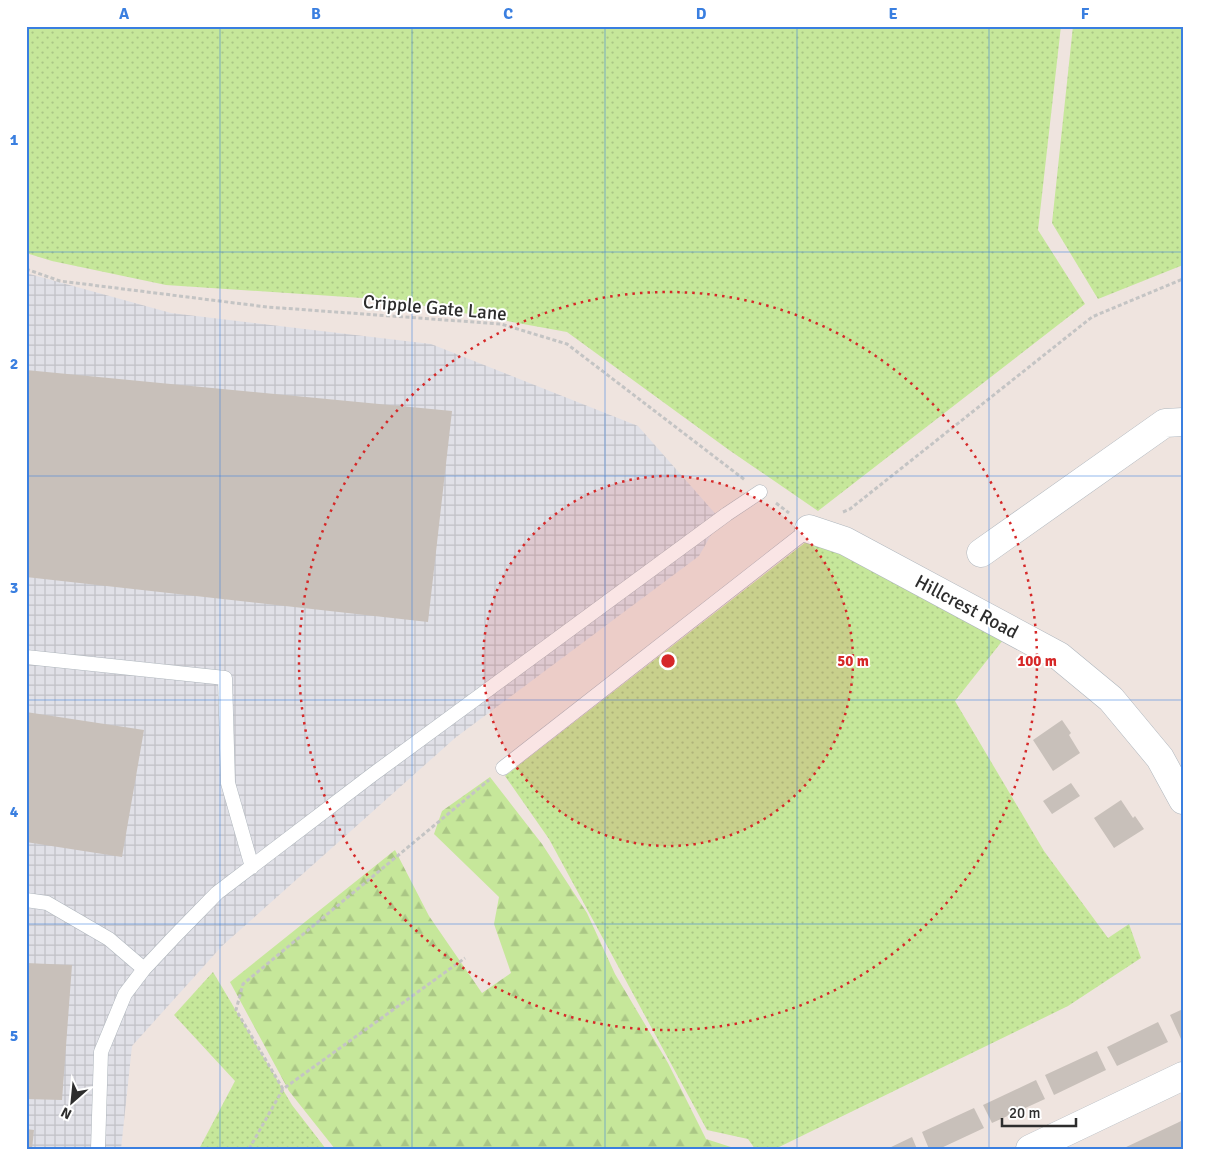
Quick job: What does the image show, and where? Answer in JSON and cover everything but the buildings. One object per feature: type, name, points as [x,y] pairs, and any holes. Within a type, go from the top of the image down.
[{"type":"street","points":[[981,553],[1165,423],[1183,422]]},
{"type":"street","name":"Hillcrest Road","points":[[809,529],[845,541],[1058,656],[1112,699],[1160,758],[1183,800]]},
{"type":"street","points":[[1030,1149],[1183,1076]]},
{"type":"lane","points":[[98,1149],[101,1052],[125,994],[144,969],[217,893],[561,636],[727,514],[760,492]]},
{"type":"lane","points":[[502,768],[809,529]]},
{"type":"lane","points":[[26,656],[225,678],[228,783],[252,867]]},
{"type":"lane","points":[[26,900],[47,902],[109,938],[144,969]]},
{"type":"path","name":"Cripple Gate Lane","points":[[26,269],[60,281],[267,307],[501,324],[567,344],[809,529]]},
{"type":"path","points":[[809,529],[850,509],[1092,317],[1183,279]]},
{"type":"path","points":[[283,1089],[236,1010],[243,984],[502,768]]},
{"type":"path","points":[[249,1149],[283,1089],[465,958]]},
{"type":"shaded area","points":[[26,273],[171,313],[431,344],[638,426],[720,519],[699,556],[455,738],[222,946],[132,1046],[121,1149],[26,1149]]},
{"type":"green space","points":[[26,26],[1061,26],[1038,230],[1085,304],[818,511],[729,450],[567,332],[392,300],[166,285],[52,261],[26,253]]},
{"type":"green space","points":[[1073,26],[1183,26],[1183,265],[1098,299],[1052,223]]},
{"type":"green space","points":[[806,542],[854,558],[1003,640],[955,701],[1044,851],[1108,938],[1129,924],[1141,958],[1068,1006],[775,1149],[755,1149],[748,1139],[707,1130],[549,839],[505,776]]},
{"type":"green space","points":[[490,777],[542,844],[587,913],[615,974],[668,1063],[706,1139],[737,1149],[335,1149],[289,1091],[230,982],[395,850],[429,916],[482,993],[511,973],[494,924],[499,897],[434,834],[442,811]]},
{"type":"green space","points":[[213,972],[292,1105],[326,1149],[199,1149],[235,1081],[174,1015]]}]
